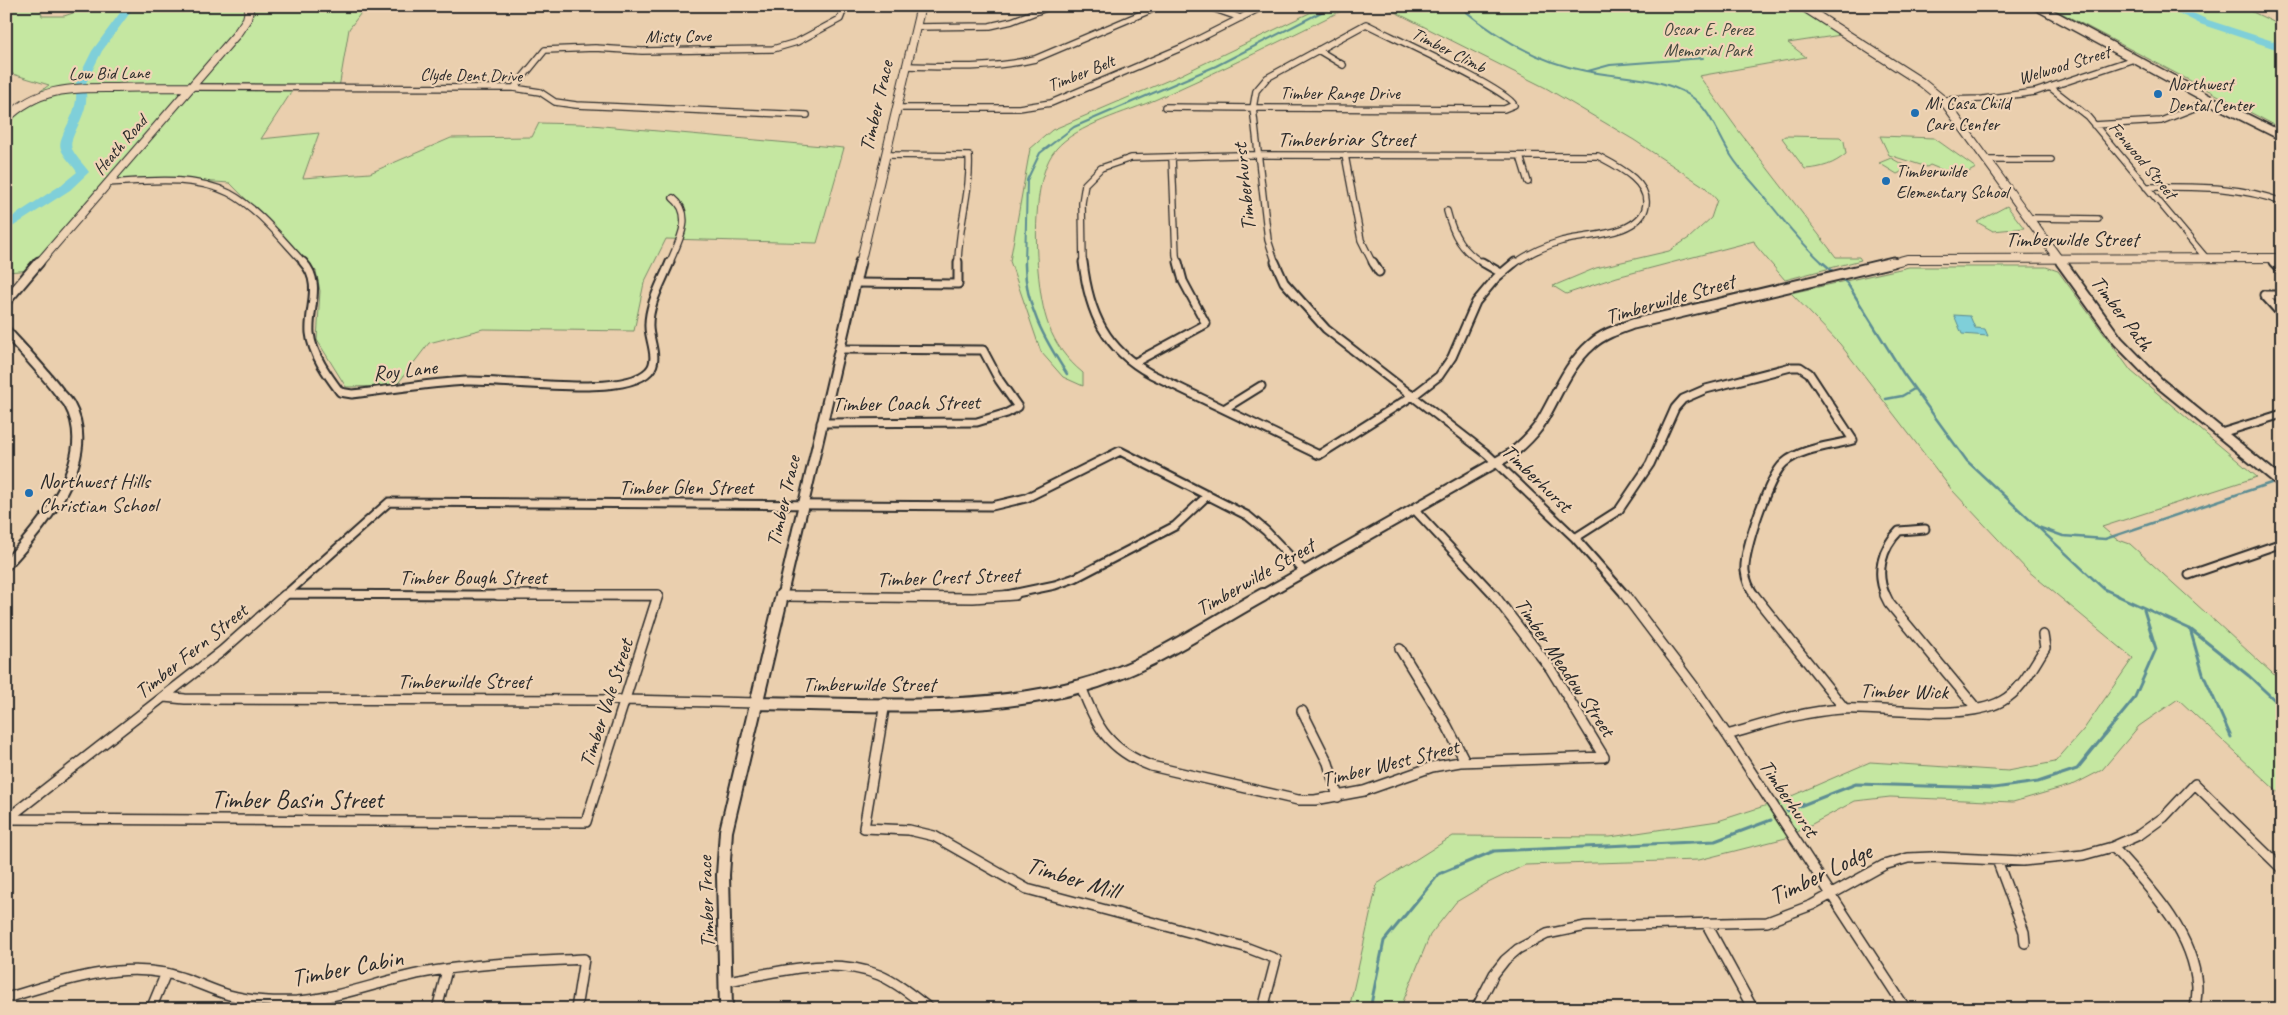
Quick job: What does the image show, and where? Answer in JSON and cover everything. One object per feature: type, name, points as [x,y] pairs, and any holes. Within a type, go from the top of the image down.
[{"type":"main road","points":[[2037,6],[2212,101],[2282,136]]},
{"type":"street","name":"Heath Road","points":[[6,301],[243,27],[250,6]]},
{"type":"street","name":"Misty Cove","points":[[514,88],[545,50],[586,48],[642,51],[773,49],[796,42],[840,19],[845,6]]},
{"type":"street","name":"Timber Trace","points":[[726,1009],[728,981],[722,858],[726,831],[921,6]]},
{"type":"street","points":[[916,27],[990,26],[1012,21],[1051,6]]},
{"type":"street","points":[[906,66],[995,66],[1027,61],[1160,6]]},
{"type":"street","points":[[1206,6],[1241,18]]},
{"type":"street","name":"Timber Belt","points":[[896,108],[1010,108],[1043,105],[1183,46],[1264,6]]},
{"type":"street","name":"Timber Path","points":[[1802,6],[1921,82],[1943,100],[2118,340],[2140,366],[2282,483]]},
{"type":"street","name":"Timberhurst","points":[[1366,24],[1263,81],[1254,94],[1253,108],[1268,240],[1284,282],[1313,317],[1326,329],[1496,463],[1575,538],[1625,594],[1693,686],[1832,894],[1906,1009]]},
{"type":"street","name":"Timber Climb","points":[[1366,24],[1490,86],[1512,100],[1514,105]]},
{"type":"street","points":[[1318,50],[1343,65]]},
{"type":"street","name":"Welwood Street","points":[[1943,100],[2007,97],[2050,87],[2134,59]]},
{"type":"street","name":"Clyde Dent Drive","points":[[191,87],[514,88],[540,92],[555,102],[576,104],[807,115]]},
{"type":"street","name":"Low Bid Lane","points":[[6,118],[31,99],[48,92],[68,88],[191,87]]},
{"type":"street","name":"Fenwood Street","points":[[2050,87],[2080,109],[2206,258]]},
{"type":"street","points":[[2094,125],[2161,121],[2212,101]]},
{"type":"street","name":"Timber Range Drive","points":[[1165,107],[1504,109],[1514,105]]},
{"type":"street","points":[[855,283],[958,284],[958,247],[970,174],[969,156],[885,155]]},
{"type":"street","name":"Timberbriar Street","points":[[1412,396],[1319,455],[1134,364],[1106,336],[1092,302],[1082,254],[1082,194],[1084,185],[1111,163],[1133,158],[1259,155],[1598,156],[1629,175],[1643,190],[1646,202],[1640,216],[1624,227],[1575,238],[1537,250],[1501,273]]},
{"type":"street","points":[[1345,156],[1361,240],[1365,251],[1379,272]]},
{"type":"street","points":[[1520,156],[1528,182]]},
{"type":"street","points":[[1134,364],[1206,324],[1183,280],[1176,256],[1172,157]]},
{"type":"street","points":[[1987,160],[2051,160]]},
{"type":"street","name":"Roy Lane","points":[[108,183],[169,182],[196,184],[224,191],[243,203],[312,273],[315,288],[310,326],[312,344],[340,392],[352,394],[465,381],[543,385],[604,384],[637,381],[645,377],[653,365],[654,359],[648,334],[650,317],[684,224],[685,216],[682,205],[673,198]]},
{"type":"street","points":[[2146,187],[2236,188],[2258,192],[2282,202]]},
{"type":"street","points":[[1412,396],[1430,384],[1446,367],[1482,292],[1501,273],[1462,248],[1452,234],[1447,212]]},
{"type":"street","points":[[2030,218],[2098,219]]},
{"type":"street","name":"Timberwilde Street","points":[[164,696],[184,700],[625,700],[885,704],[1004,702],[1081,686],[1121,672],[1165,650],[1496,463],[1519,449],[1537,431],[1574,364],[1588,348],[1600,338],[1633,324],[1890,262],[1918,258],[2282,258]]},
{"type":"street","points":[[2271,259],[2282,270]]},
{"type":"street","points":[[2282,295],[2264,295],[2282,315]]},
{"type":"street","points":[[6,331],[68,403],[76,421],[77,440],[70,476],[61,494],[48,516],[28,543],[6,565]]},
{"type":"street","name":"Timber Coach Street","points":[[822,423],[977,422],[1007,413],[1018,407],[990,367],[983,350],[839,349]]},
{"type":"street","points":[[1575,538],[1619,510],[1650,464],[1675,408],[1682,399],[1706,389],[1791,367],[1800,367],[1809,373],[1853,440],[1792,458],[1776,471],[1748,546],[1745,570],[1748,583],[1754,594],[1844,708]]},
{"type":"street","points":[[1224,409],[1261,386]]},
{"type":"street","points":[[2220,433],[2282,414]]},
{"type":"street","name":"Timber Glen Street","points":[[389,502],[983,506],[1009,503],[1026,498],[1120,451],[1208,495]]},
{"type":"street","points":[[1208,495],[1238,510],[1257,523],[1304,571]]},
{"type":"street","name":"Timber Crest Street","points":[[781,596],[973,598],[1034,591],[1075,578],[1168,530],[1187,516],[1208,495]]},
{"type":"street","name":"Timber Fern Street","points":[[7,819],[222,651],[389,502]]},
{"type":"street","name":"Timber Meadow Street","points":[[1414,510],[1450,544],[1494,594],[1542,656],[1604,757]]},
{"type":"street","points":[[1925,529],[1895,533],[1881,560],[1881,586],[1889,603],[1976,708]]},
{"type":"street","points":[[2189,575],[2282,543]]},
{"type":"street","name":"Timber Bough Street","points":[[287,594],[658,595]]},
{"type":"street","name":"Timber Vale Street","points":[[586,822],[658,595]]},
{"type":"street","name":"Timber Wick","points":[[1726,735],[1802,714],[1844,708],[1951,710],[1995,704],[2015,690],[2045,648],[2043,635]]},
{"type":"street","points":[[1400,649],[1447,726],[1465,761]]},
{"type":"street","name":"Timber West Street","points":[[1081,686],[1099,730],[1110,743],[1133,759],[1151,766],[1282,798],[1315,800],[1338,797],[1364,791],[1432,767],[1465,761],[1604,757]]},
{"type":"street","name":"Timber Mill","points":[[885,704],[864,828],[909,830],[934,836],[1015,884],[1027,889],[1245,947],[1276,959],[1263,1009]]},
{"type":"street","points":[[1302,710],[1325,755],[1335,781],[1338,797]]},
{"type":"street","name":"Timber Lodge","points":[[1476,1009],[1494,972],[1508,955],[1544,934],[1559,929],[1586,926],[1757,923],[1774,920],[1807,909],[1878,868],[1907,859],[1932,857],[2040,862],[2069,858],[2113,847],[2140,834],[2163,818],[2195,784],[2282,869]]},
{"type":"street","name":"Timber Basin Street","points":[[7,819],[586,822]]},
{"type":"street","points":[[2113,847],[2148,886],[2180,932],[2195,971],[2195,1009]]},
{"type":"street","points":[[1997,860],[2024,932],[2025,943]]},
{"type":"street","points":[[1706,923],[1753,1009]]},
{"type":"street","name":"Timber Cabin","points":[[6,998],[91,975],[129,970],[166,973],[230,995],[295,1005],[403,977],[447,970],[584,959],[576,1009]]},
{"type":"street","points":[[728,981],[806,967],[850,967],[878,975],[890,981],[930,1009]]},
{"type":"street","points":[[437,1009],[447,970]]},
{"type":"street","points":[[151,1009],[166,973]]},
{"type":"green space","points":[[6,6],[40,6],[42,16],[64,16],[94,6],[366,6],[349,29],[339,88],[294,88],[261,139],[319,133],[303,178],[370,173],[451,138],[532,137],[539,123],[581,124],[844,148],[817,243],[666,239],[644,283],[634,331],[483,329],[429,343],[396,386],[346,387],[317,340],[320,291],[316,271],[230,183],[199,181],[108,183],[33,270],[6,272],[6,119],[49,85],[6,72]]},
{"type":"green space","points":[[1324,6],[1351,6],[1181,88],[1089,126],[1065,140],[1056,149],[1043,174],[1038,207],[1036,241],[1042,300],[1049,326],[1054,339],[1062,351],[1083,373],[1083,386],[1063,377],[1041,352],[1010,261],[1030,149],[1052,130],[1176,77]]},
{"type":"green space","name":"Oscar E. Perez Memorial Park","points":[[1383,6],[1794,6],[1841,35],[1788,43],[1806,57],[1699,76],[1836,257],[1859,257],[1861,260],[1785,280],[1756,246],[1754,241],[1617,277],[1566,294],[1553,286],[1596,268],[1669,251],[1689,238],[1711,218],[1717,200],[1705,187],[1634,140],[1546,88]]},
{"type":"green space","points":[[2048,6],[2240,6],[2282,26],[2282,129]]},
{"type":"green space","points":[[1785,136],[1840,137],[1844,141],[1846,154],[1827,165],[1805,169],[1782,138]]},
{"type":"green space","points":[[1880,136],[1934,138],[1976,168],[1959,177],[1930,165],[1927,167],[1889,155]]},
{"type":"green space","points":[[1891,158],[1909,168],[1897,174],[1879,163]]},
{"type":"green space","points":[[2007,206],[2024,228],[1993,231],[1977,222]]},
{"type":"green space","points":[[1909,267],[2046,267],[2058,271],[2131,371],[2257,477],[2102,527],[2116,539],[2130,544],[2282,682],[2282,796],[2178,699],[2139,726],[2102,770],[2075,784],[2013,802],[1890,797],[1855,801],[1786,838],[1699,860],[1525,865],[1488,883],[1456,902],[1430,935],[1400,1009],[1349,1009],[1377,884],[1453,836],[1610,837],[1718,821],[1780,801],[1870,762],[2008,771],[2055,762],[2084,729],[2133,658],[2027,570],[1952,490],[1840,344],[1791,293]]},
{"type":"water","points":[[1954,315],[1970,316],[1975,328],[1985,329],[1988,336],[1962,334]]},
{"type":"waterway","points":[[81,83],[97,51],[130,6]]},
{"type":"waterway","points":[[1025,263],[1027,180],[1040,153],[1074,127],[1216,66],[1333,6]]},
{"type":"waterway","points":[[1459,6],[1503,38],[1551,62],[1586,71],[1639,78],[1665,84],[1689,95],[1709,115],[1739,167],[1792,231],[1824,264]]},
{"type":"waterway","points":[[2169,6],[2204,22],[2282,48]]},
{"type":"waterway","points":[[1588,71],[1610,65],[1703,58]]},
{"type":"waterway","points":[[6,227],[15,219],[65,188],[83,172],[66,148],[65,139],[80,112],[81,93]]},
{"type":"waterway","points":[[1822,262],[1835,273]]},
{"type":"waterway","points":[[1025,263],[1028,292],[1037,321],[1067,374]]},
{"type":"waterway","points":[[1841,278],[1847,283],[1903,373],[1967,461],[2104,589],[2119,596]]},
{"type":"waterway","points":[[1886,399],[1902,396],[1914,389]]},
{"type":"waterway","points":[[2038,527],[2063,536],[2105,539],[2271,483]]},
{"type":"waterway","points":[[2116,595],[2190,629]]},
{"type":"waterway","points":[[1787,811],[1856,784],[1994,788],[2038,782],[2077,769],[2134,699],[2156,649],[2144,610]]},
{"type":"waterway","points":[[2190,629],[2249,676],[2282,707]]},
{"type":"waterway","points":[[2190,629],[2203,674],[2231,737]]},
{"type":"waterway","points":[[1370,1009],[1384,941],[1439,874],[1494,851],[1715,841],[1771,820]]},
{"type":"place","name":"Northwest Dental Center","points":[[2158,94]]},
{"type":"place","name":"Mi Casa Child Care Center","points":[[1915,113]]},
{"type":"place","name":"Timberwilde Elementary School","points":[[1886,181]]},
{"type":"place","name":"Northwest Hills Christian School","points":[[29,493]]}]
